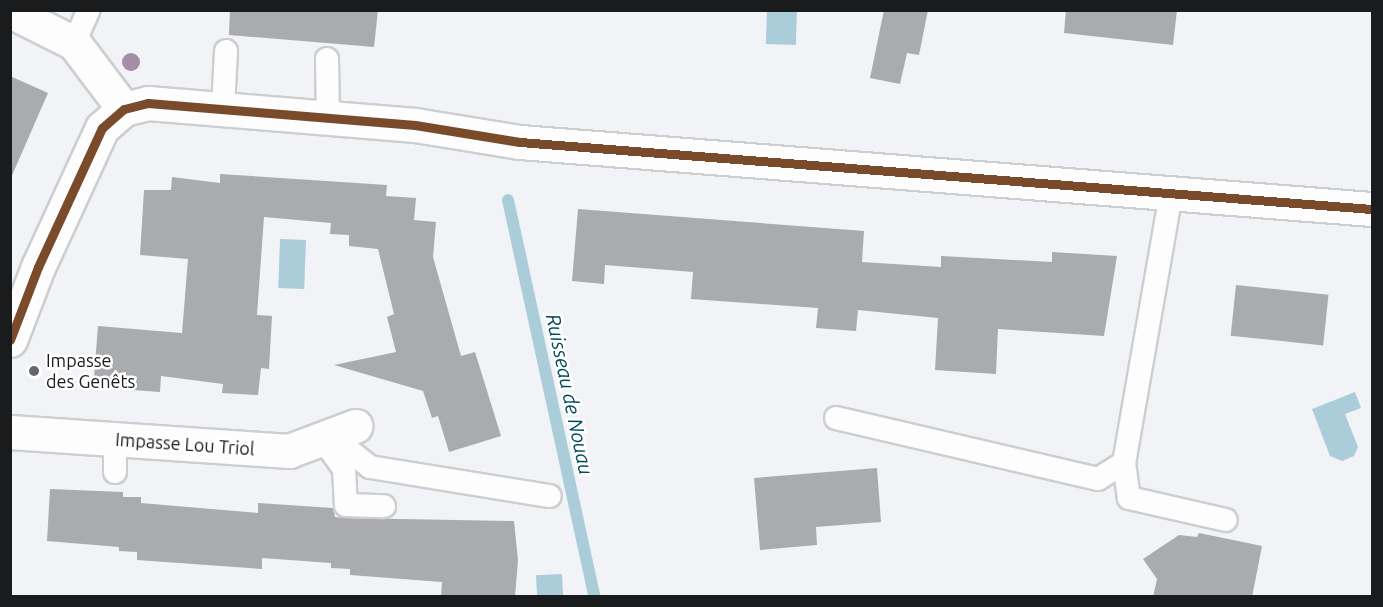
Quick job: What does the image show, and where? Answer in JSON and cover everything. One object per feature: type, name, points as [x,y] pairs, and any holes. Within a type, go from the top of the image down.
[{"type":"street","points":[[10,11],[74,43],[124,109]]},
{"type":"street","points":[[13,320],[97,138],[124,109],[148,103],[328,116],[520,142],[1171,195],[1372,209]]},
{"type":"street","name":"Impasse Lou Triol","points":[[10,432],[289,452],[336,433]]},
{"type":"lane","points":[[74,43],[89,10]]},
{"type":"lane","points":[[223,107],[226,51]]},
{"type":"lane","points":[[327,58],[328,116]]},
{"type":"lane","points":[[1171,195],[1124,463],[1130,498],[1226,520]]},
{"type":"lane","points":[[836,418],[1098,479],[1124,463]]},
{"type":"lane","points":[[336,433],[370,466],[550,496]]},
{"type":"lane","points":[[336,433],[344,469],[346,505],[384,506]]},
{"type":"lane","points":[[115,439],[115,472]]},
{"type":"water","points":[[767,10],[797,11],[796,45],[766,44]]},
{"type":"water","points":[[280,239],[306,240],[304,289],[278,288]]},
{"type":"water","points":[[1355,392],[1361,408],[1345,414],[1358,447],[1354,456],[1342,461],[1330,456],[1312,409]]},
{"type":"water","points":[[562,574],[563,596],[537,596],[536,575]]},
{"type":"building","points":[[230,10],[378,10],[374,47],[229,35]]},
{"type":"building","points":[[884,10],[928,10],[919,55],[907,53],[900,84],[870,78]]},
{"type":"building","points":[[1066,10],[1177,10],[1173,45],[1064,33]]},
{"type":"building","points":[[10,76],[48,93],[10,180]]},
{"type":"building","points":[[220,174],[387,185],[386,196],[416,198],[414,220],[436,222],[433,257],[461,356],[475,352],[501,436],[449,452],[438,416],[432,418],[423,391],[334,365],[396,352],[387,317],[394,314],[378,249],[349,246],[349,235],[330,234],[331,223],[264,217],[257,315],[272,316],[269,369],[261,368],[258,395],[222,393],[223,384],[161,376],[160,392],[119,389],[119,379],[94,377],[98,326],[182,333],[188,259],[140,255],[144,190],[171,190],[172,177],[220,183]]},
{"type":"building","points":[[578,209],[864,231],[862,262],[941,267],[941,256],[1052,262],[1052,252],[1117,256],[1104,336],[998,329],[996,374],[935,370],[938,318],[858,310],[856,331],[816,328],[818,308],[691,299],[693,272],[605,265],[604,284],[572,281]]},
{"type":"building","points":[[1236,285],[1328,295],[1323,345],[1231,336]]},
{"type":"building","points":[[877,468],[881,522],[816,527],[817,545],[760,550],[754,478]]},
{"type":"building","points":[[50,489],[123,492],[123,497],[141,497],[141,503],[258,513],[258,503],[333,508],[335,517],[346,518],[514,521],[518,560],[515,597],[441,597],[442,582],[350,575],[350,569],[331,568],[331,563],[262,558],[262,569],[137,560],[137,552],[119,551],[119,547],[47,541]]},
{"type":"building","points":[[1199,533],[1262,546],[1252,597],[1153,597],[1157,579],[1143,559],[1179,535],[1197,537]]},
{"type":"waterway","name":"Ruisseau de Nouau","points":[[508,200],[594,596]]},
{"type":"transit line","points":[[10,340],[38,267],[102,128],[124,109],[148,103],[415,125],[520,142],[1372,209]]},
{"type":"place","name":"Impasse des Genêts","points":[[34,371]]}]
